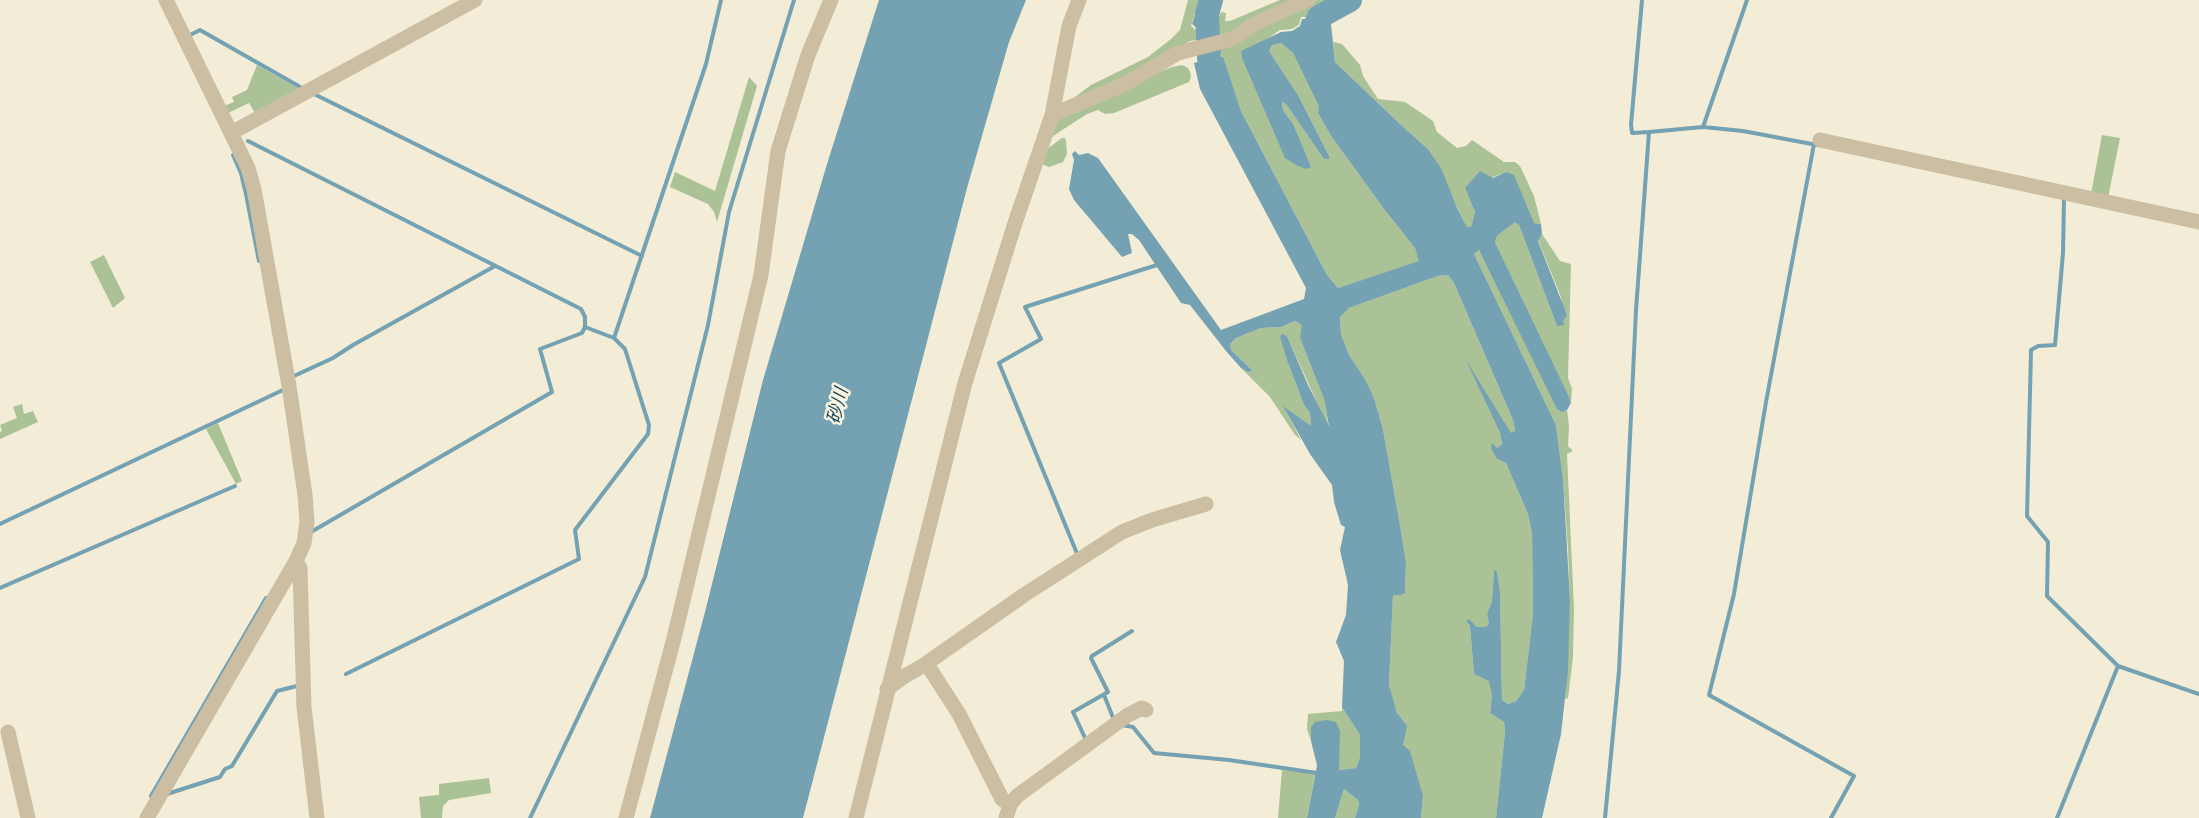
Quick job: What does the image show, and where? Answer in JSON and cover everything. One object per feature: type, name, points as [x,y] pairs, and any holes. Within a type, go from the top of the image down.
[{"type":"street","points":[[147,818],[296,561],[304,543],[307,522],[289,386],[254,189],[248,168],[166,0]]},
{"type":"street","points":[[231,133],[475,0]]},
{"type":"street","points":[[626,818],[679,615],[761,275],[778,151],[808,55],[831,0]]},
{"type":"street","points":[[856,818],[886,689],[965,383],[1052,115],[1069,26],[1079,0]]},
{"type":"street","points":[[1052,115],[1125,84],[1178,53],[1232,39],[1256,23],[1306,0]]},
{"type":"street","points":[[1820,140],[2199,222]]},
{"type":"street","points":[[886,689],[1024,594],[1122,532],[1152,520],[1206,504]]},
{"type":"street","points":[[296,561],[300,568],[304,707],[317,818]]},
{"type":"street","points":[[924,665],[930,669],[959,714],[1008,811]]},
{"type":"street","points":[[1008,811],[1017,796],[1118,722],[1137,710],[1142,708],[1146,710]]},
{"type":"street","points":[[8,732],[28,818]]},
{"type":"green space","points":[[1188,0],[1199,0],[1191,26],[1200,34],[1211,34],[1221,12],[1226,13],[1225,21],[1230,21],[1280,0],[1297,0],[1222,36],[1190,41],[1131,75],[1071,100],[1091,85],[1148,57],[1171,39],[1180,30]]},
{"type":"green space","points":[[1316,0],[1341,0],[1315,17],[1301,17],[1299,25],[1292,29],[1280,30],[1264,41],[1242,51],[1242,58],[1293,124],[1283,110],[1282,102],[1286,104],[1324,159],[1329,156],[1298,95],[1269,51],[1272,45],[1281,43],[1293,53],[1320,106],[1318,113],[1331,136],[1415,248],[1420,261],[1338,288],[1327,275],[1241,111],[1218,46]]},
{"type":"green space","points":[[1333,42],[1342,44],[1360,65],[1363,76],[1378,99],[1405,102],[1433,121],[1437,132],[1457,148],[1466,146],[1472,140],[1504,162],[1515,162],[1520,166],[1534,196],[1541,224],[1534,223],[1506,172],[1465,188],[1475,212],[1471,227],[1467,227],[1426,147],[1335,62]]},
{"type":"green space","points":[[257,65],[303,91],[256,115],[249,103],[228,113],[224,106],[234,102],[232,97],[247,90]]},
{"type":"green space","points":[[1182,65],[1190,72],[1189,82],[1114,113],[1105,114],[1098,110],[1087,114],[1048,141],[1054,122],[1144,78]]},
{"type":"green space","points":[[749,77],[757,86],[717,222],[708,204],[670,187],[675,172],[715,191]]},
{"type":"green space","points":[[2102,135],[2120,138],[2108,198],[2091,194]]},
{"type":"green space","points":[[1062,138],[1066,141],[1067,154],[1063,162],[1049,167],[1042,164],[1047,149]]},
{"type":"green space","points":[[1516,221],[1557,326],[1563,321],[1561,297],[1538,240],[1542,234],[1560,261],[1571,264],[1568,378],[1572,389],[1571,403],[1495,242],[1497,236]]},
{"type":"green space","points":[[1479,250],[1562,412],[1567,410],[1568,446],[1573,451],[1567,454],[1574,609],[1573,657],[1568,698],[1565,699],[1570,600],[1563,479],[1556,425],[1474,254]]},
{"type":"green space","points":[[104,255],[125,298],[113,308],[90,262]]},
{"type":"green space","points":[[1448,275],[1454,283],[1513,420],[1515,432],[1511,434],[1470,367],[1500,433],[1502,444],[1497,448],[1497,459],[1506,463],[1528,514],[1532,533],[1533,614],[1524,690],[1516,701],[1508,704],[1502,700],[1500,591],[1497,572],[1494,569],[1492,601],[1487,614],[1489,624],[1486,628],[1477,627],[1469,620],[1466,621],[1470,626],[1474,674],[1490,681],[1492,695],[1490,713],[1504,722],[1505,732],[1496,818],[1421,818],[1423,796],[1403,745],[1405,733],[1392,700],[1389,685],[1393,595],[1405,593],[1406,562],[1383,429],[1374,398],[1349,355],[1341,334],[1340,316],[1349,308],[1438,276]]},
{"type":"green space","points":[[1295,321],[1303,325],[1300,338],[1324,399],[1329,429],[1287,336],[1288,363],[1304,405],[1310,413],[1311,427],[1284,407],[1301,440],[1295,435],[1270,397],[1241,368],[1248,372],[1253,371],[1231,350],[1230,344],[1236,338],[1261,328],[1281,327]]},
{"type":"green space","points":[[22,404],[24,414],[33,411],[38,422],[0,439],[2,431],[0,425],[17,418],[13,407]]},
{"type":"green space","points":[[218,423],[242,481],[236,484],[206,429]]},
{"type":"green space","points":[[1342,707],[1360,735],[1360,757],[1356,768],[1339,770],[1337,763],[1311,727],[1311,741],[1307,729],[1308,714],[1342,711]]},
{"type":"green space","points":[[1282,770],[1315,774],[1307,818],[1278,818]]},
{"type":"green space","points":[[489,778],[491,793],[449,800],[443,806],[442,818],[421,818],[419,797],[439,795],[439,784]]},
{"type":"green space","points":[[1344,789],[1358,800],[1359,805],[1355,818],[1335,818]]},
{"type":"water","name":"砂川","points":[[879,0],[1026,0],[1009,42],[967,188],[803,818],[650,818],[763,380],[827,164]]},
{"type":"water","points":[[1200,0],[1222,0],[1210,33],[1202,32],[1192,24]]},
{"type":"water","points":[[1302,19],[1313,19],[1331,24],[1335,62],[1427,148],[1441,168],[1467,227],[1471,227],[1475,212],[1465,188],[1480,171],[1493,178],[1506,172],[1514,175],[1534,223],[1541,224],[1542,234],[1538,241],[1567,315],[1563,321],[1564,325],[1557,326],[1519,225],[1515,222],[1497,236],[1495,242],[1568,395],[1571,403],[1567,410],[1562,412],[1557,409],[1479,250],[1474,254],[1556,425],[1563,479],[1570,600],[1568,671],[1561,734],[1542,818],[1496,818],[1505,732],[1504,722],[1490,713],[1492,695],[1489,681],[1474,674],[1470,626],[1466,621],[1469,619],[1477,627],[1486,627],[1489,624],[1487,614],[1492,601],[1494,569],[1497,572],[1500,591],[1502,700],[1508,704],[1516,701],[1524,690],[1533,614],[1532,533],[1528,514],[1506,463],[1497,459],[1491,448],[1492,443],[1497,448],[1502,444],[1500,433],[1466,360],[1511,433],[1515,431],[1513,420],[1454,283],[1448,275],[1438,276],[1349,308],[1340,317],[1341,334],[1349,355],[1374,398],[1383,429],[1406,562],[1405,593],[1393,595],[1389,685],[1397,713],[1407,726],[1403,745],[1410,751],[1423,796],[1421,818],[1355,818],[1359,805],[1358,800],[1344,789],[1335,818],[1307,818],[1317,765],[1311,741],[1311,727],[1315,722],[1327,720],[1336,722],[1340,731],[1339,770],[1356,768],[1360,757],[1360,735],[1342,707],[1344,661],[1336,642],[1346,615],[1348,585],[1340,550],[1345,527],[1341,525],[1332,485],[1310,454],[1283,406],[1311,426],[1310,413],[1304,405],[1288,363],[1280,337],[1282,334],[1287,336],[1329,426],[1324,399],[1300,338],[1302,325],[1295,321],[1281,327],[1261,328],[1236,338],[1230,344],[1231,350],[1253,371],[1248,372],[1241,368],[1190,305],[1181,303],[1139,240],[1132,234],[1128,234],[1132,253],[1122,257],[1074,200],[1069,189],[1074,160],[1072,154],[1075,151],[1079,155],[1088,153],[1098,158],[1221,330],[1304,299],[1306,288],[1200,89],[1194,63],[1205,60],[1205,58],[1223,57],[1241,111],[1327,275],[1338,288],[1419,261],[1415,248],[1331,136],[1318,113],[1319,106],[1293,53],[1281,43],[1272,45],[1269,51],[1298,95],[1329,156],[1329,159],[1324,159],[1286,104],[1282,102],[1283,110],[1293,124],[1311,167],[1307,169],[1298,166],[1285,158],[1241,51],[1281,32],[1292,31],[1300,26]]},
{"type":"waterway","points":[[346,674],[579,559],[575,530],[648,434],[649,425],[625,349],[614,338],[706,64],[721,0]]},
{"type":"waterway","points":[[530,818],[645,577],[708,325],[729,212],[794,0]]},
{"type":"waterway","points":[[1211,0],[1207,14],[1209,58],[1218,88]]},
{"type":"waterway","points":[[1314,50],[1316,24],[1319,17],[1350,0]]},
{"type":"waterway","points":[[1642,0],[1631,125],[1632,133],[1649,132]]},
{"type":"waterway","points":[[1703,127],[1747,0]]},
{"type":"waterway","points":[[190,35],[200,30],[302,88]]},
{"type":"waterway","points":[[312,93],[642,256]]},
{"type":"waterway","points":[[1605,818],[1619,671],[1636,310],[1649,132],[1703,127],[1743,131],[1817,145]]},
{"type":"waterway","points":[[248,141],[581,309],[585,317],[585,327],[614,338]]},
{"type":"waterway","points":[[1814,144],[1766,402],[1734,594],[1709,695],[1854,776],[1831,818]]},
{"type":"waterway","points":[[233,155],[241,173],[259,261]]},
{"type":"waterway","points":[[2064,199],[2063,253],[2055,345],[2038,346],[2031,350],[2027,516],[2048,542],[2047,596],[2118,666],[2199,694]]},
{"type":"waterway","points":[[1078,556],[999,363],[1041,339],[1025,307],[1160,264]]},
{"type":"waterway","points":[[294,376],[333,358],[495,266]]},
{"type":"waterway","points":[[311,532],[552,392],[540,349],[582,333],[585,327]]},
{"type":"waterway","points":[[0,524],[285,389]]},
{"type":"waterway","points":[[0,588],[235,486]]},
{"type":"waterway","points":[[151,796],[266,598]]},
{"type":"waterway","points":[[1084,741],[1086,740],[1073,712],[1108,692],[1091,658],[1132,631]]},
{"type":"waterway","points":[[2057,818],[2118,666]]},
{"type":"waterway","points":[[167,794],[220,777],[225,769],[232,766],[277,691],[297,686]]},
{"type":"waterway","points":[[1104,695],[1114,720]]},
{"type":"waterway","points":[[1122,725],[1133,727],[1154,753],[1229,760],[1317,773]]}]
